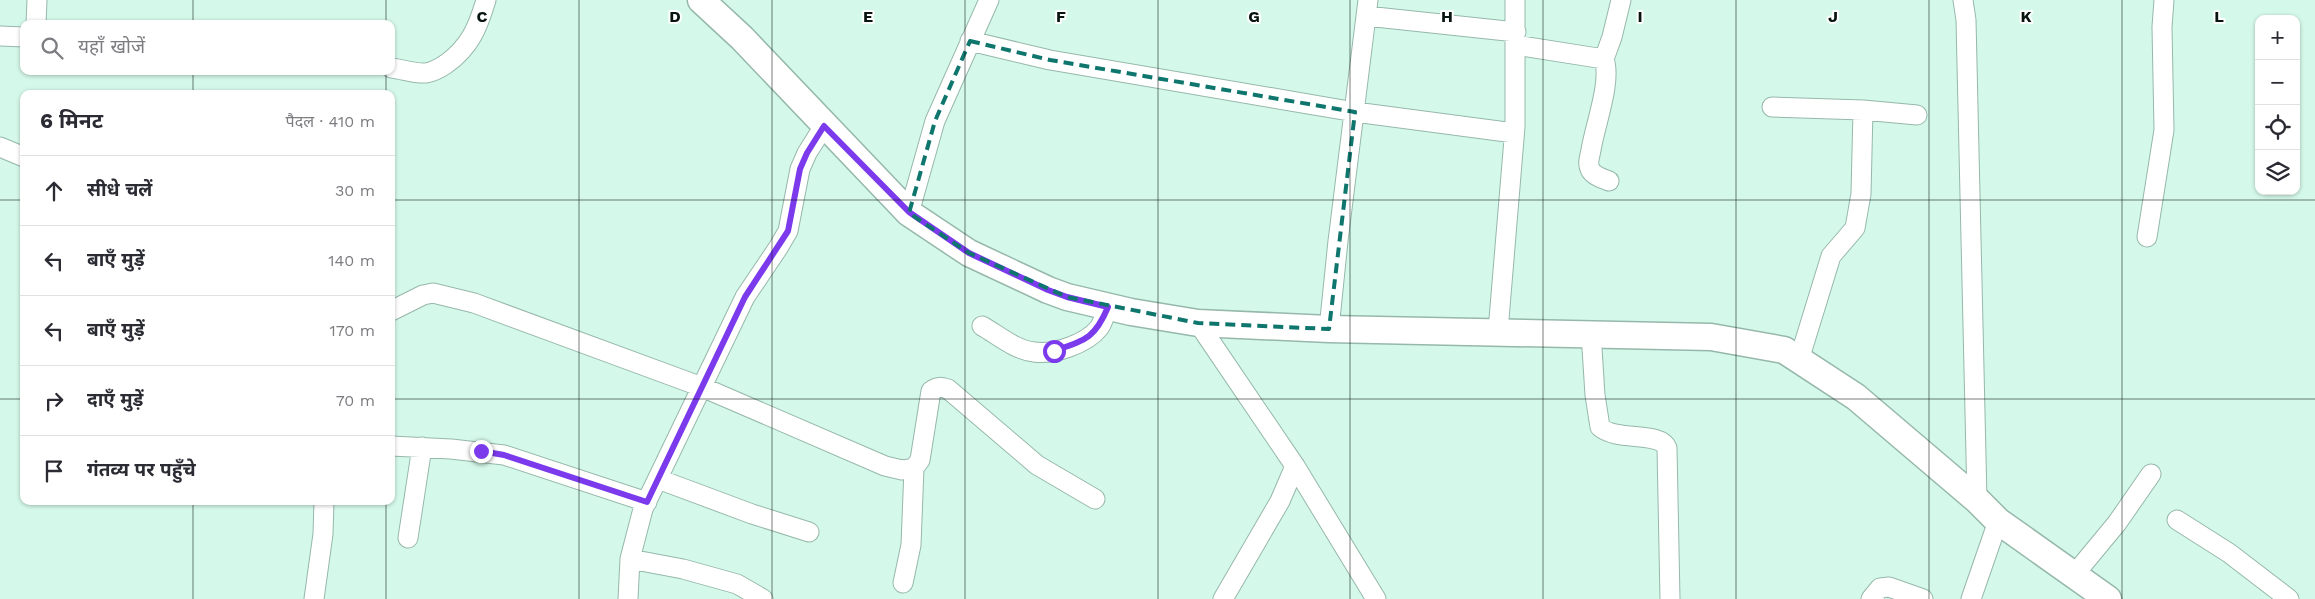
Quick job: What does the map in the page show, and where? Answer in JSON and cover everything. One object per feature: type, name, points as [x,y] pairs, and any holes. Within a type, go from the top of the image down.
[{"type":"main road","points":[[701,0],[749,45],[824,126],[909,212],[969,253],[1067,297],[1108,307],[1198,323],[1329,329],[1711,336],[1784,350],[1856,397],[1977,500],[1998,522],[2108,599]]},
{"type":"street","points":[[36,20],[37,0]]},
{"type":"street","points":[[395,69],[424,73],[437,70],[458,56],[477,30],[486,0]]},
{"type":"street","points":[[909,212],[935,121],[989,0]]},
{"type":"street","points":[[1498,331],[1514,133],[1515,0]]},
{"type":"street","points":[[1609,181],[1596,176],[1590,169],[1589,161],[1594,127],[1607,81],[1607,68],[1604,59],[1612,37],[1621,0]]},
{"type":"street","points":[[1963,0],[1966,20],[1977,500]]},
{"type":"street","points":[[2147,237],[2164,130],[2162,27],[2164,0]]},
{"type":"street","points":[[1329,329],[1367,8],[1604,59]]},
{"type":"street","points":[[0,36],[20,37]]},
{"type":"street","points":[[970,41],[1050,60],[1355,112],[1514,133]]},
{"type":"street","points":[[1772,107],[1863,110],[1917,115]]},
{"type":"street","points":[[1800,360],[1832,256],[1855,228],[1861,194],[1863,110]]},
{"type":"street","points":[[628,599],[630,559],[647,502],[745,297],[788,231],[800,169],[807,153],[824,126]]},
{"type":"street","points":[[0,146],[20,155]]},
{"type":"street","points":[[395,309],[423,295],[433,294],[474,303],[702,387],[885,466],[902,470],[914,468]]},
{"type":"street","points":[[982,326],[1012,344],[1034,352],[1054,351],[1089,337],[1100,328],[1108,307]]},
{"type":"street","points":[[1198,323],[1295,466],[1376,599]]},
{"type":"street","points":[[1591,333],[1595,395],[1600,427],[1613,435],[1658,439],[1665,442],[1667,448],[1670,599]]},
{"type":"street","points":[[903,583],[911,545],[914,468],[920,460],[931,391],[935,387],[948,389],[1037,465],[1095,499]]},
{"type":"street","points":[[395,446],[481,451],[504,455],[647,502]]},
{"type":"street","points":[[408,538],[422,447]]},
{"type":"street","points":[[1223,599],[1280,501],[1295,466]]},
{"type":"street","points":[[2074,575],[2117,522],[2151,474]]},
{"type":"street","points":[[658,479],[752,514],[810,532]]},
{"type":"street","points":[[314,599],[323,534],[324,505]]},
{"type":"street","points":[[2176,520],[2229,554],[2289,599]]},
{"type":"street","points":[[1971,599],[1998,522]]},
{"type":"street","points":[[630,559],[682,569],[737,584],[763,599]]},
{"type":"street","points":[[1870,599],[1880,588],[1889,587],[1923,599]]},
{"type":"highlighted area","points":[[970,41],[1050,60],[1355,112],[1329,329],[1198,323],[1067,297],[969,253],[909,213],[935,121]]},
{"type":"route","points":[[481,451],[504,455],[647,502],[745,297],[788,231],[800,169],[807,153],[824,126],[909,212],[969,253],[1048,290],[1067,297],[1108,307],[1100,328],[1089,337],[1054,351]]}]
